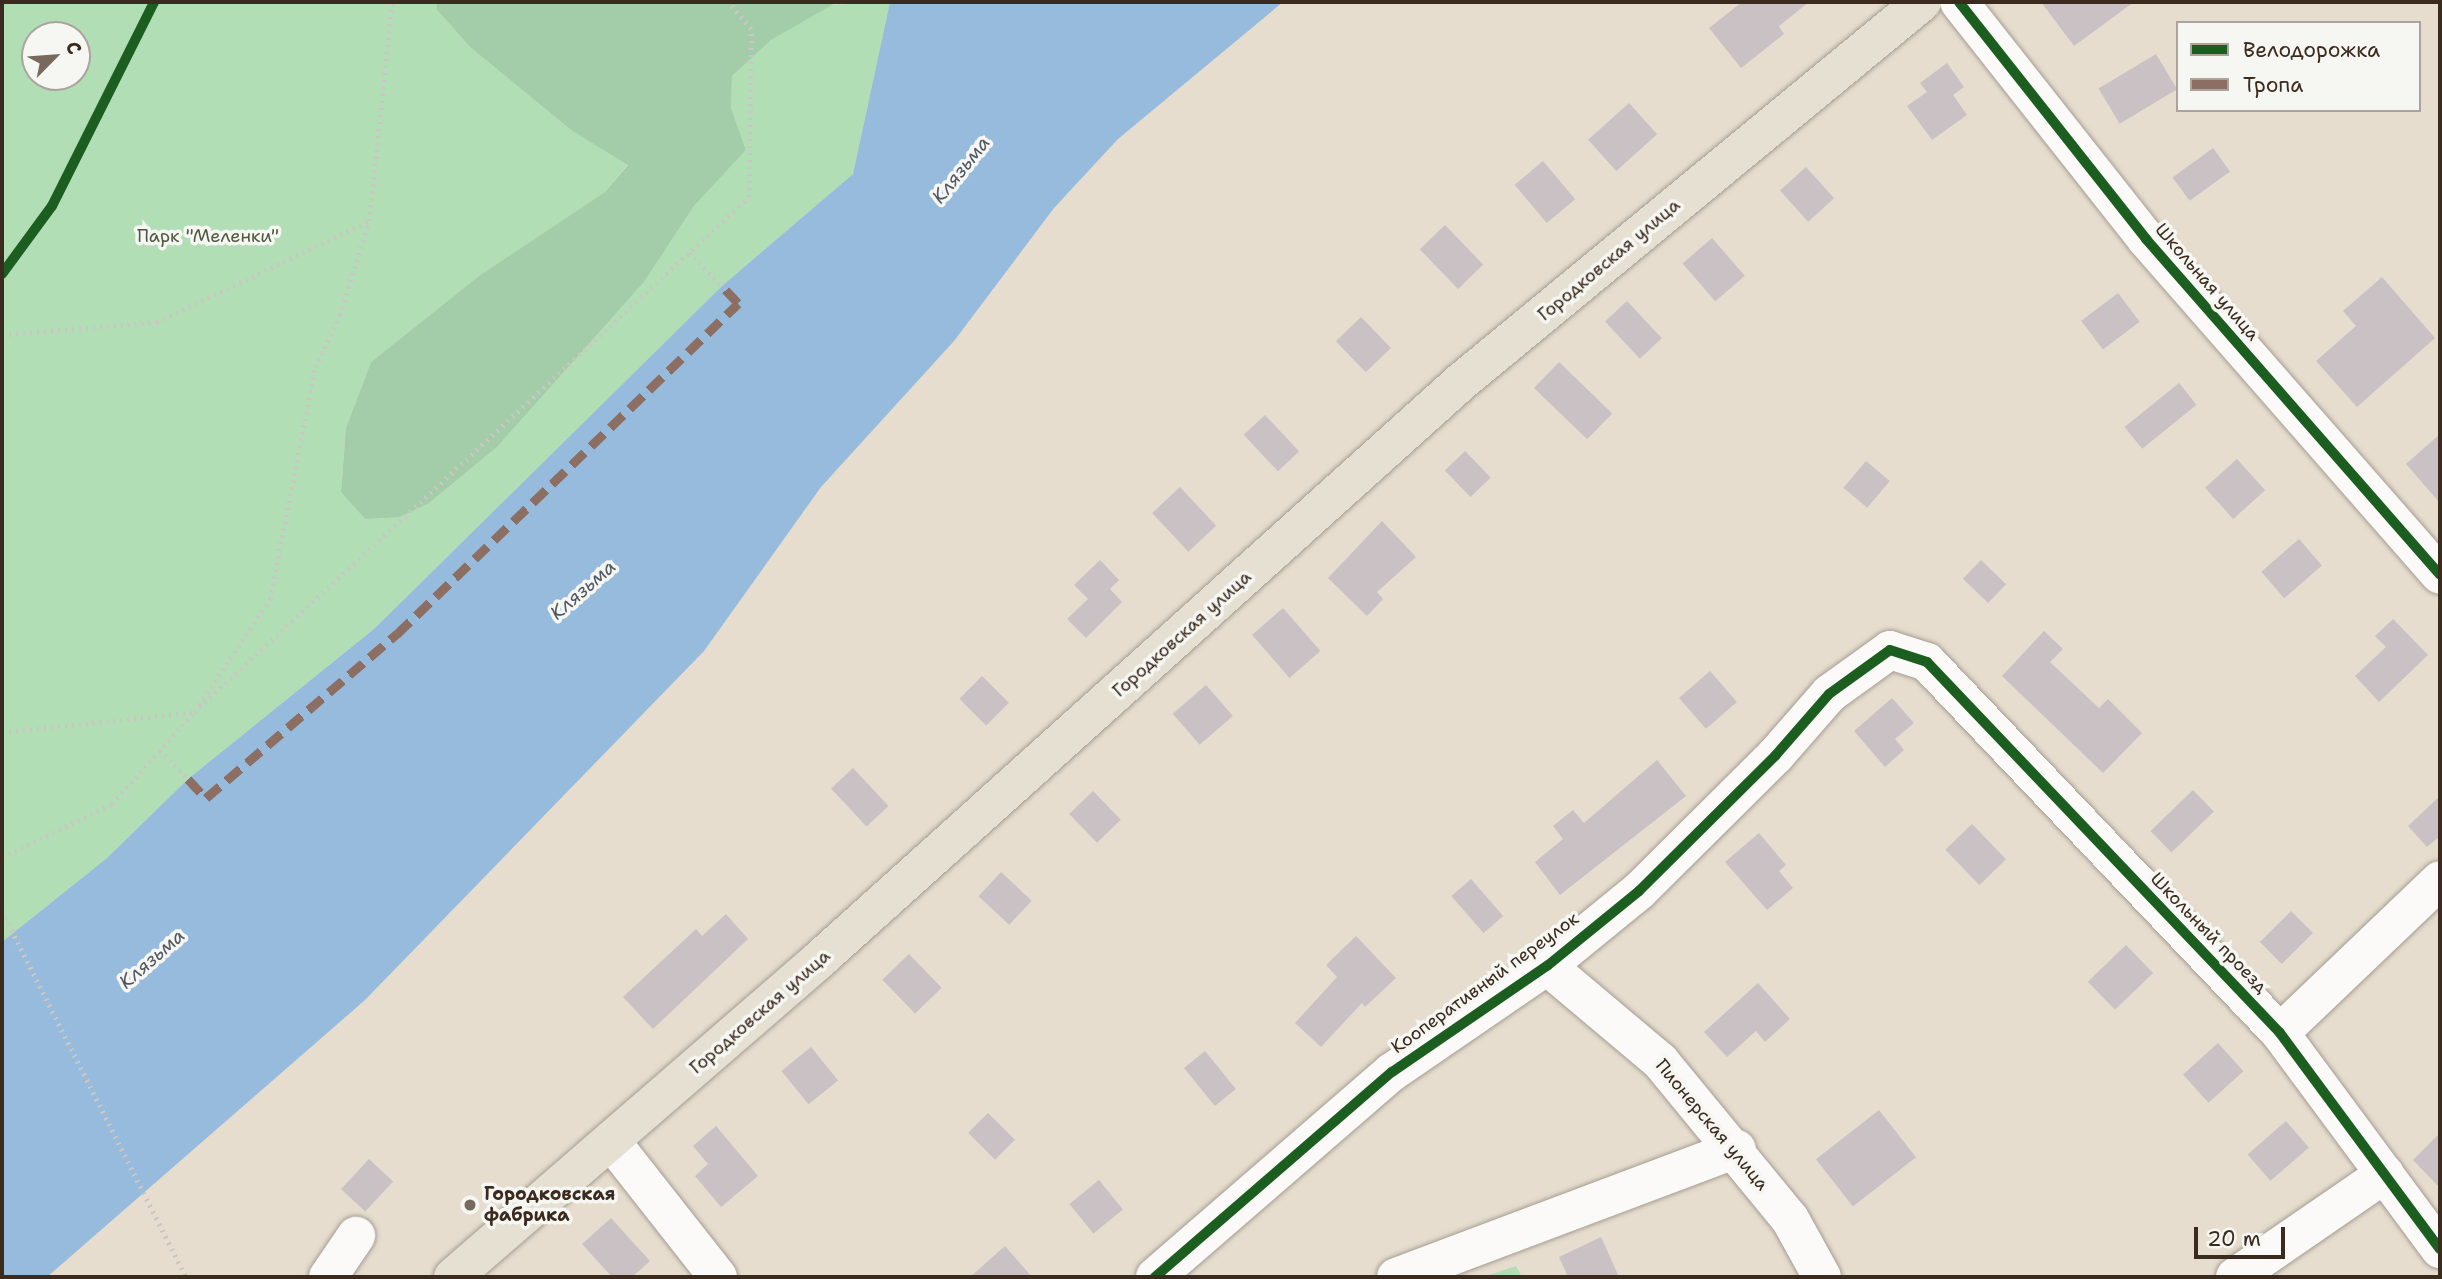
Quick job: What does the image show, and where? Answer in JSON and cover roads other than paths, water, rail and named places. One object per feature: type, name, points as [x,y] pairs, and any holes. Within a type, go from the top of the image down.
[{"type":"main road","name":"Городковская улица","points":[[453,1277],[611,1142],[1462,382],[1922,2]]},
{"type":"street","name":"Школьная улица","points":[[1959,2],[2146,239],[2440,575]]},
{"type":"street","name":"Кооперативный переулок","points":[[1155,1277],[1392,1072],[1547,966],[1639,891],[1775,757],[1839,685],[1890,650],[1927,662]]},
{"type":"street","name":"Школьный проезд","points":[[1927,662],[2280,1034],[2440,1249]]},
{"type":"street","points":[[2280,1034],[2440,880]]},
{"type":"street","name":"Пионерская улица","points":[[1547,966],[1660,1061],[1737,1149],[1790,1219],[1822,1277]]},
{"type":"street","points":[[611,1142],[718,1277]]},
{"type":"street","points":[[1396,1277],[1737,1149]]},
{"type":"street","points":[[2235,1277],[2385,1174]]},
{"type":"street","points":[[328,1277],[356,1236]]},
{"type":"water","name":"Клязьма","points":[[890,2],[1283,2],[1118,139],[1054,208],[954,341],[821,487],[704,651],[365,1000],[47,1277],[2,1277],[2,942],[107,858],[188,779],[374,629],[722,286],[853,174]]},
{"type":"place","name":"Городковская фабрика","points":[[470,1205]]},
{"type":"park label","name":"Парк \"Меленки\"","points":[[208,236]]}]
